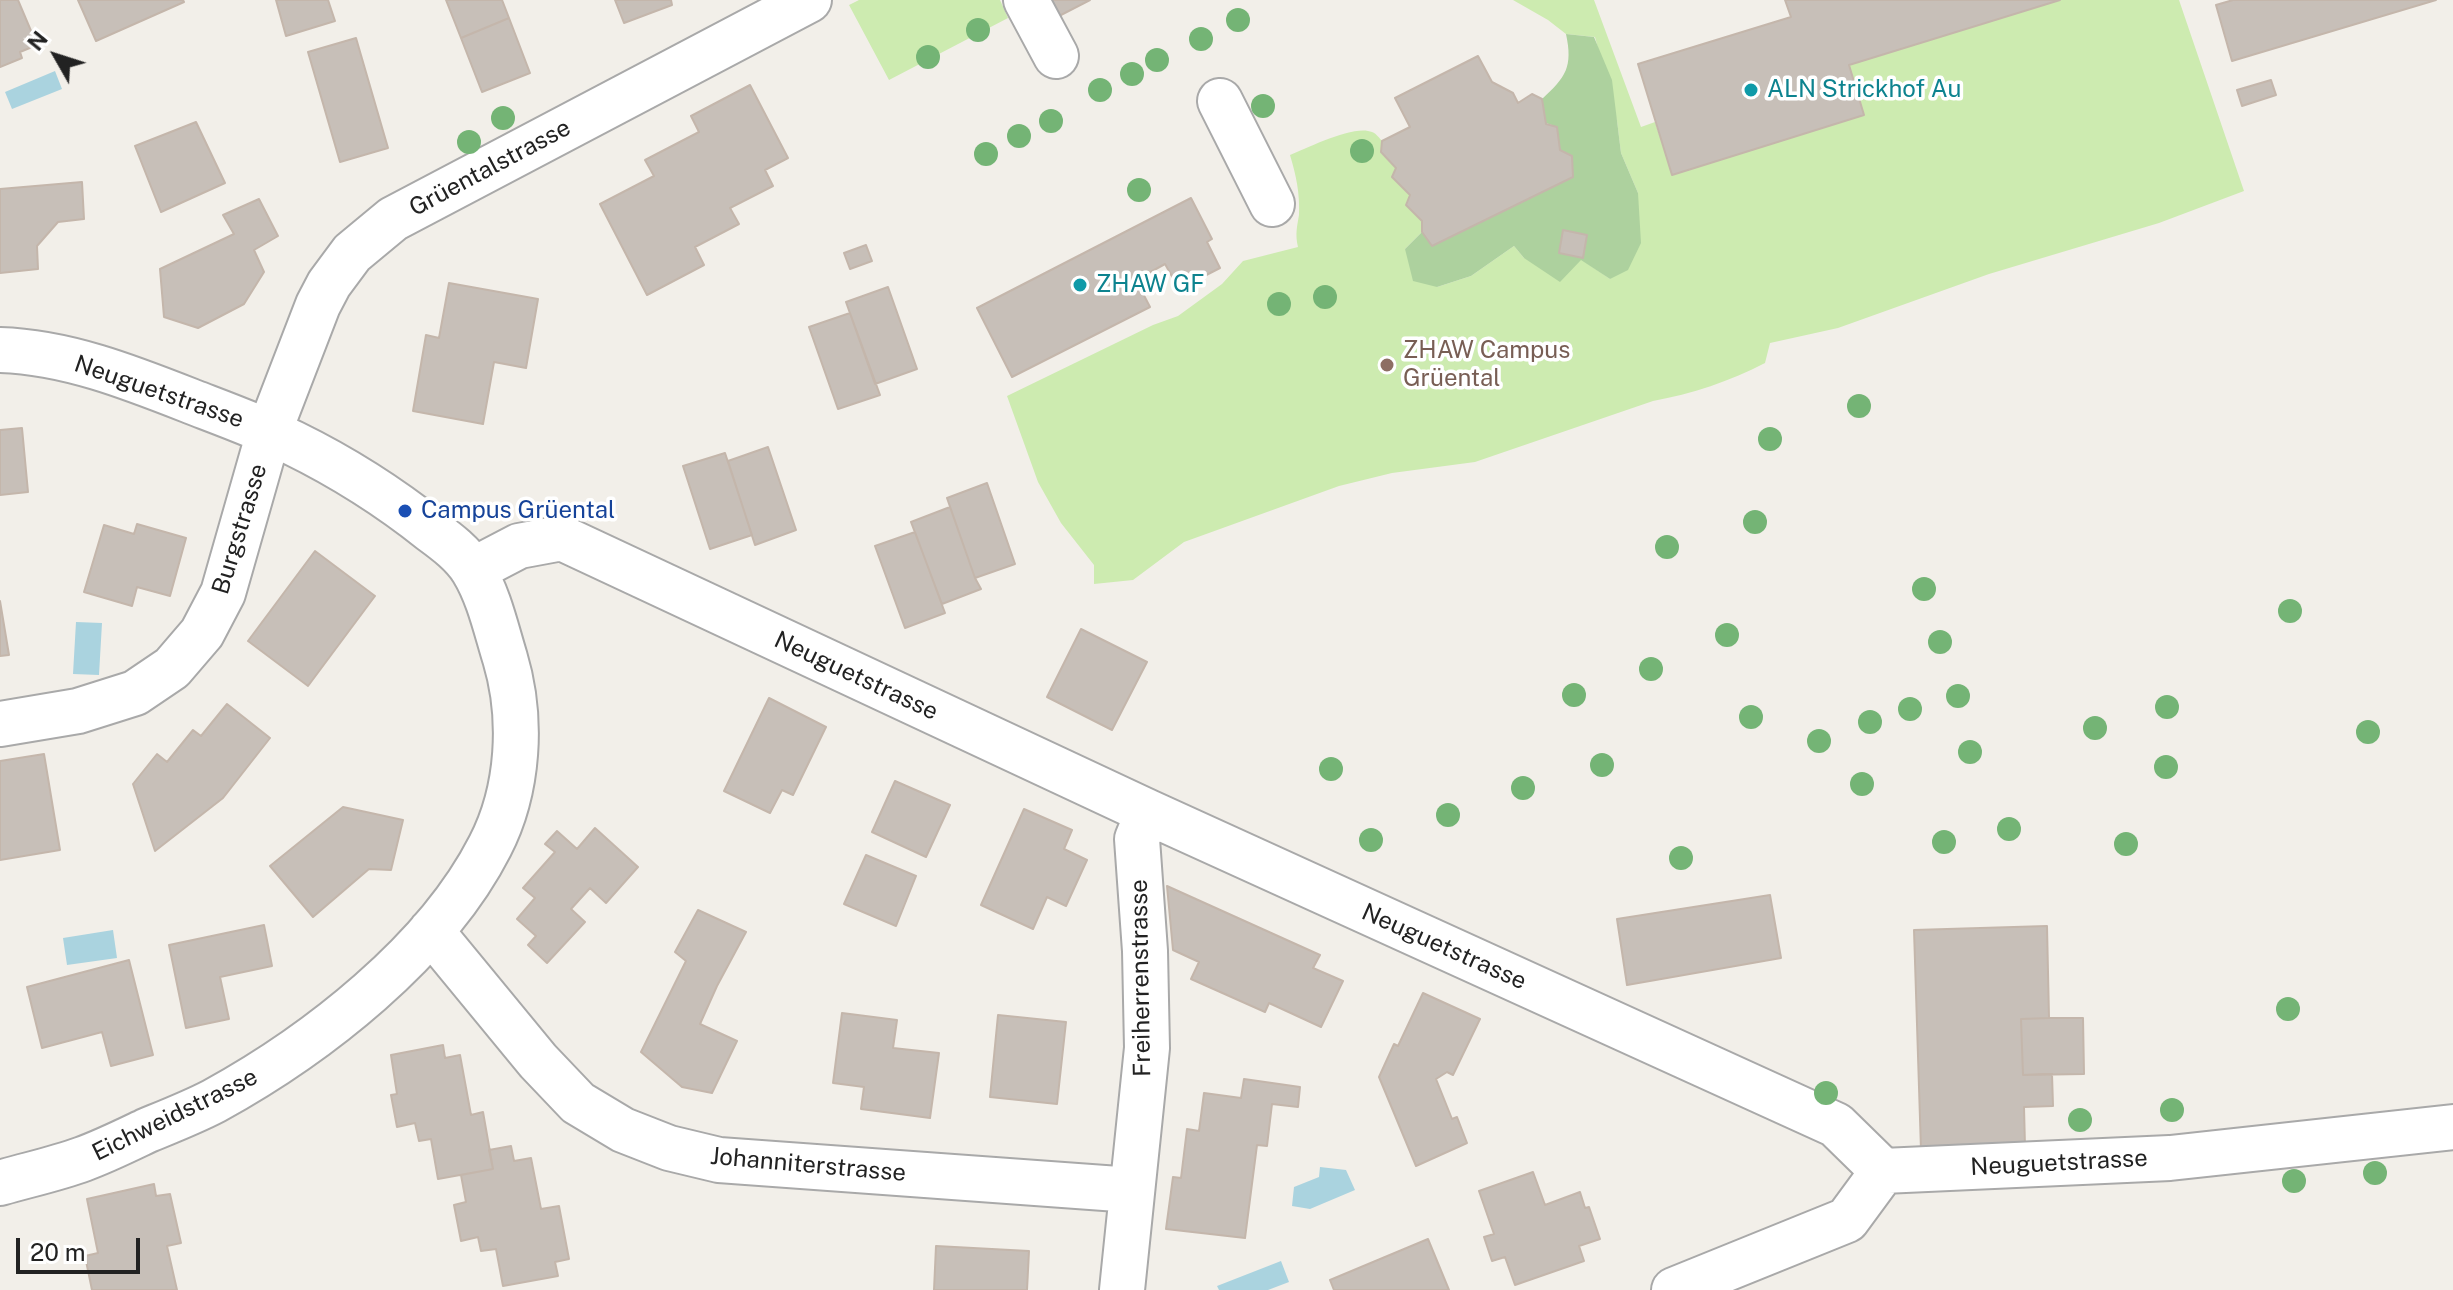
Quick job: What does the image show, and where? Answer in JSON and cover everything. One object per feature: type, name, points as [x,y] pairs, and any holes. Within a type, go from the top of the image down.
[{"type":"street","name":"Grüentalstrasse","points":[[269,432],[329,284],[352,253],[393,219],[809,0]]},
{"type":"street","points":[[1026,0],[1056,56]]},
{"type":"street","points":[[1220,101],[1272,204]]},
{"type":"street","name":"Neuguetstrasse","points":[[0,350],[54,356],[117,374],[269,432]]},
{"type":"street","name":"Eichweidstrasse","points":[[0,1183],[82,1160],[210,1103],[264,1073],[359,1002],[431,931],[471,879],[504,812],[512,777],[515,713],[509,673],[492,616],[473,570],[448,543],[384,495],[327,460],[269,432]]},
{"type":"street","name":"Burgstrasse","points":[[0,724],[78,711],[135,693],[172,668],[202,633],[223,593],[269,432]]},
{"type":"street","name":"Neuguetstrasse","points":[[473,570],[519,546],[562,538],[1148,812],[1836,1125],[1883,1171],[2170,1158],[2453,1127]]},
{"type":"street","name":"Freiherrenstrasse","points":[[1122,1290],[1147,1048],[1145,951],[1137,839],[1148,812]]},
{"type":"street","name":"Johanniterstrasse","points":[[431,931],[538,1061],[578,1103],[623,1130],[669,1148],[719,1160],[1132,1190]]},
{"type":"street","points":[[1674,1290],[1847,1220],[1883,1171]]},
{"type":"green space","points":[[859,0],[1000,0],[1008,18],[889,80],[849,5]]},
{"type":"green space","points":[[1513,0],[1594,0],[1641,127],[1655,122],[1672,174],[1864,115],[1849,65],[2060,0],[2179,0],[2244,191],[2159,223],[1989,274],[1838,328],[1770,343],[1765,363],[1710,386],[1653,401],[1475,462],[1392,473],[1339,486],[1184,542],[1133,580],[1094,584],[1094,565],[1061,523],[1038,482],[1007,396],[1153,325],[1178,316],[1222,284],[1243,261],[1298,247],[1299,199],[1290,155],[1354,131],[1364,130],[1377,135],[1382,141],[1381,153],[1396,168],[1393,177],[1410,195],[1406,205],[1422,221],[1422,232],[1405,249],[1437,287],[1471,276],[1514,246],[1524,258],[1581,259],[1610,279],[1638,193],[1621,153],[1617,121],[1595,37],[1566,34]]},
{"type":"green space","points":[[1566,34],[1594,37],[1612,80],[1621,153],[1638,193],[1641,243],[1628,270],[1610,279],[1581,260],[1560,282],[1524,258],[1514,246],[1471,276],[1437,287],[1413,281],[1405,249],[1422,232],[1433,245],[1573,177],[1572,156],[1560,150],[1557,127],[1546,123],[1542,99],[1566,71],[1569,55]]},
{"type":"water","points":[[55,71],[62,89],[12,109],[5,92]]},
{"type":"water","points":[[76,622],[102,623],[99,675],[73,674]]},
{"type":"water","points":[[113,930],[117,958],[67,965],[63,938]]},
{"type":"water","points":[[1320,1167],[1346,1170],[1355,1190],[1310,1209],[1292,1206],[1294,1187],[1319,1177]]},
{"type":"water","points":[[1281,1261],[1289,1282],[1268,1290],[1219,1290],[1217,1286]]},
{"type":"building","points":[[0,0],[18,0],[37,45],[20,52],[22,58],[0,67]]},
{"type":"building","points":[[78,0],[183,0],[184,2],[96,41]]},
{"type":"building","points":[[276,0],[328,0],[335,21],[286,36]]},
{"type":"building","points":[[446,0],[502,0],[509,18],[461,38]]},
{"type":"building","points":[[615,0],[671,0],[672,5],[624,23]]},
{"type":"building","points":[[1051,0],[1090,0],[1059,16]]},
{"type":"building","name":"ALN Strickhof Au","points":[[1785,0],[2060,0],[1849,65],[1864,115],[1672,175],[1638,64],[1791,17]]},
{"type":"building","points":[[2233,0],[2436,0],[2232,61],[2216,5]]},
{"type":"building","points":[[509,18],[530,73],[482,92],[461,38]]},
{"type":"building","points":[[356,38],[388,148],[340,162],[308,52]]},
{"type":"building","points":[[1478,56],[1492,82],[1513,93],[1518,103],[1532,94],[1542,99],[1546,124],[1557,127],[1560,150],[1572,156],[1573,177],[1432,246],[1422,232],[1422,221],[1406,205],[1410,195],[1392,177],[1396,168],[1381,152],[1382,141],[1410,127],[1395,98]]},
{"type":"building","points":[[2271,80],[2276,95],[2242,106],[2237,90]]},
{"type":"building","points":[[750,85],[788,158],[765,170],[773,186],[730,208],[739,224],[695,247],[704,265],[647,295],[600,204],[654,176],[645,160],[699,132],[691,116]]},
{"type":"building","points":[[196,122],[225,183],[161,212],[135,146]]},
{"type":"building","points":[[82,182],[84,219],[58,222],[37,246],[38,269],[0,273],[0,189]]},
{"type":"building","name":"ZHAW GF","points":[[1191,198],[1212,239],[1207,242],[1220,268],[1179,289],[1165,264],[1136,280],[1150,307],[1012,377],[977,308]]},
{"type":"building","points":[[259,199],[278,236],[254,250],[264,272],[244,304],[198,328],[164,317],[160,269],[234,234],[223,215]]},
{"type":"building","points":[[1563,230],[1587,235],[1583,258],[1559,253]]},
{"type":"building","points":[[866,245],[872,261],[850,269],[844,253]]},
{"type":"building","points":[[449,283],[538,299],[526,368],[494,362],[483,424],[413,411],[426,335],[439,338]]},
{"type":"building","points":[[888,287],[917,369],[875,384],[846,302]]},
{"type":"building","points":[[850,313],[880,395],[838,409],[809,327]]},
{"type":"building","points":[[22,428],[28,492],[0,495],[0,430]]},
{"type":"building","points":[[768,447],[796,530],[755,545],[728,461]]},
{"type":"building","points":[[725,453],[752,535],[710,549],[683,466]]},
{"type":"building","points":[[987,483],[1015,564],[975,578],[947,498]]},
{"type":"building","points":[[950,507],[981,589],[942,604],[911,522]]},
{"type":"building","points":[[137,524],[186,538],[170,596],[137,587],[132,606],[84,592],[104,525],[134,534]]},
{"type":"building","points":[[915,532],[945,613],[905,628],[875,546]]},
{"type":"building","points":[[315,551],[375,596],[308,686],[248,641]]},
{"type":"building","points":[[0,601],[9,655],[0,656]]},
{"type":"building","points":[[1081,629],[1147,662],[1112,730],[1047,697]]},
{"type":"building","points":[[769,698],[826,727],[793,795],[782,790],[770,813],[724,791]]},
{"type":"building","points":[[227,704],[270,738],[223,798],[155,851],[133,784],[157,754],[167,762],[193,730],[201,736]]},
{"type":"building","points":[[44,754],[60,850],[0,860],[0,761]]},
{"type":"building","points":[[895,781],[950,805],[926,857],[872,832]]},
{"type":"building","points":[[343,807],[403,820],[391,870],[369,869],[313,917],[270,866]]},
{"type":"building","points":[[1024,809],[1072,830],[1064,849],[1087,860],[1066,906],[1047,897],[1033,929],[981,905]]},
{"type":"building","points":[[595,828],[638,867],[606,903],[590,888],[571,909],[585,922],[547,963],[528,945],[536,936],[517,919],[535,898],[523,888],[555,852],[545,844],[557,831],[577,849]]},
{"type":"building","points":[[866,855],[916,876],[896,926],[844,904]]},
{"type":"building","points":[[1167,886],[1320,955],[1313,968],[1343,981],[1321,1027],[1269,1003],[1265,1012],[1191,979],[1199,962],[1173,950]]},
{"type":"building","points":[[1770,895],[1781,958],[1627,985],[1617,919]]},
{"type":"building","points":[[698,910],[746,932],[700,1024],[737,1041],[712,1093],[682,1087],[641,1052],[686,961],[675,952]]},
{"type":"building","points":[[264,925],[272,966],[220,977],[229,1019],[186,1028],[169,945]]},
{"type":"building","points":[[2047,926],[2049,1018],[2021,1019],[2023,1075],[2052,1074],[2053,1106],[2024,1107],[2025,1147],[1921,1150],[1914,930]]},
{"type":"building","points":[[129,960],[153,1055],[111,1066],[102,1032],[42,1048],[27,987]]},
{"type":"building","points":[[1423,993],[1480,1019],[1453,1075],[1447,1072],[1436,1079],[1452,1119],[1457,1117],[1467,1143],[1416,1166],[1379,1077],[1394,1044],[1398,1046]]},
{"type":"building","points":[[842,1013],[897,1020],[893,1048],[939,1053],[930,1118],[861,1109],[864,1087],[833,1083]]},
{"type":"building","points":[[998,1015],[1066,1022],[1057,1104],[990,1097]]},
{"type":"building","points":[[2083,1018],[2084,1074],[2023,1075],[2021,1019]]},
{"type":"building","points":[[443,1045],[445,1058],[460,1055],[471,1115],[483,1112],[493,1169],[438,1179],[431,1139],[419,1141],[415,1123],[397,1127],[391,1095],[397,1094],[391,1055]]},
{"type":"building","points":[[1244,1079],[1300,1087],[1298,1107],[1272,1104],[1267,1146],[1257,1145],[1245,1238],[1166,1229],[1173,1177],[1181,1178],[1187,1129],[1199,1131],[1204,1093],[1241,1098]]},
{"type":"building","points":[[511,1146],[514,1161],[531,1158],[541,1209],[559,1206],[569,1259],[555,1262],[558,1276],[503,1286],[496,1249],[481,1251],[478,1237],[461,1241],[454,1205],[466,1202],[461,1175],[493,1169],[489,1150]]},
{"type":"building","points":[[1533,1172],[1545,1205],[1580,1192],[1585,1208],[1589,1207],[1600,1239],[1579,1246],[1584,1261],[1515,1285],[1505,1257],[1492,1261],[1484,1237],[1494,1234],[1479,1191]]},
{"type":"building","points":[[154,1184],[156,1196],[170,1194],[181,1243],[167,1246],[177,1290],[92,1290],[85,1256],[98,1253],[87,1199]]},
{"type":"building","points":[[1428,1239],[1449,1290],[1334,1290],[1330,1280]]},
{"type":"building","points":[[936,1246],[1029,1251],[1027,1290],[934,1290]]},
{"type":"place","name":"ALN Strickhof Au","points":[[1751,90]]},
{"type":"place","name":"ZHAW GF","points":[[1080,285]]},
{"type":"place","name":"ZHAW Campus Grüental","points":[[1387,365]]},
{"type":"place","name":"Campus Grüental","points":[[405,511]]}]
